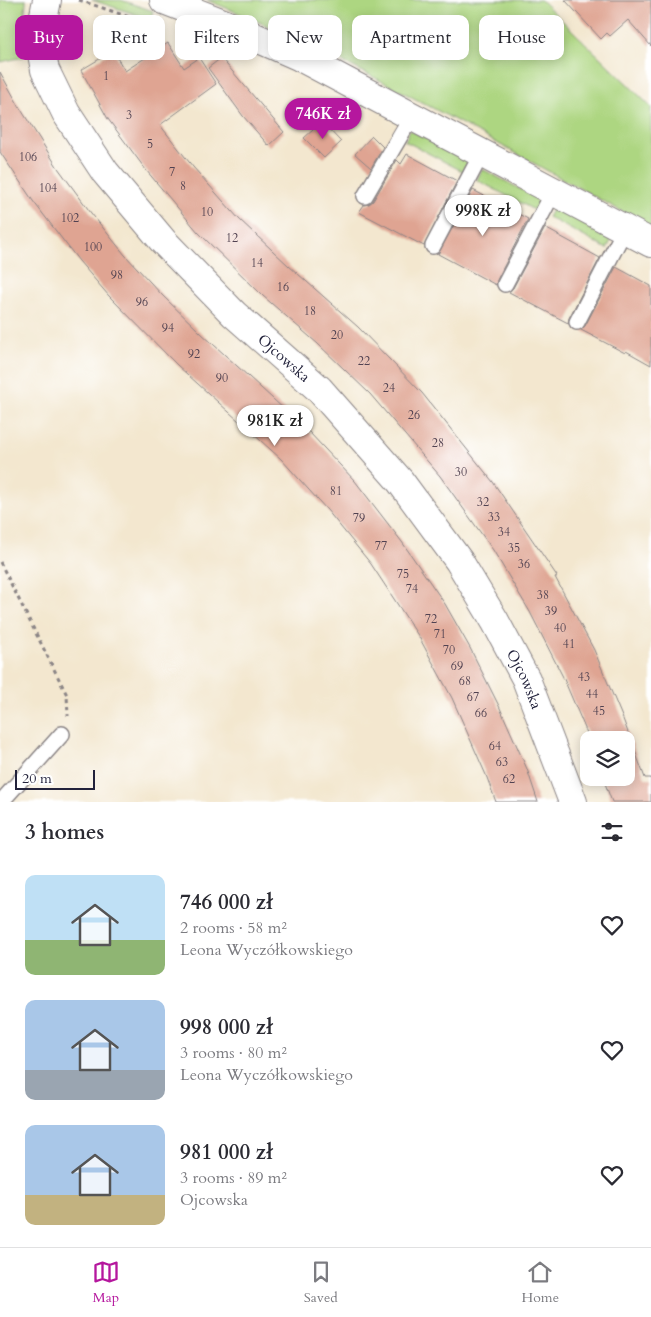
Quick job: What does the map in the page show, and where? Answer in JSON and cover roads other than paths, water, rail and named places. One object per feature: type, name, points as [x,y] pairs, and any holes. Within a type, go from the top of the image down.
[{"type":"street","name":"Ojcowska","points":[[47,0],[41,30],[42,54],[45,70],[66,114],[105,172],[163,241],[234,314],[319,389],[400,481],[459,562],[526,679],[573,802]]},
{"type":"street","points":[[164,0],[223,23],[298,56],[651,243]]},
{"type":"lane","points":[[365,196],[412,116]]},
{"type":"lane","points":[[433,246],[482,153]]},
{"type":"lane","points":[[506,284],[554,191]]},
{"type":"lane","points":[[577,322],[625,229]]},
{"type":"lane","points":[[1,802],[62,734]]}]
